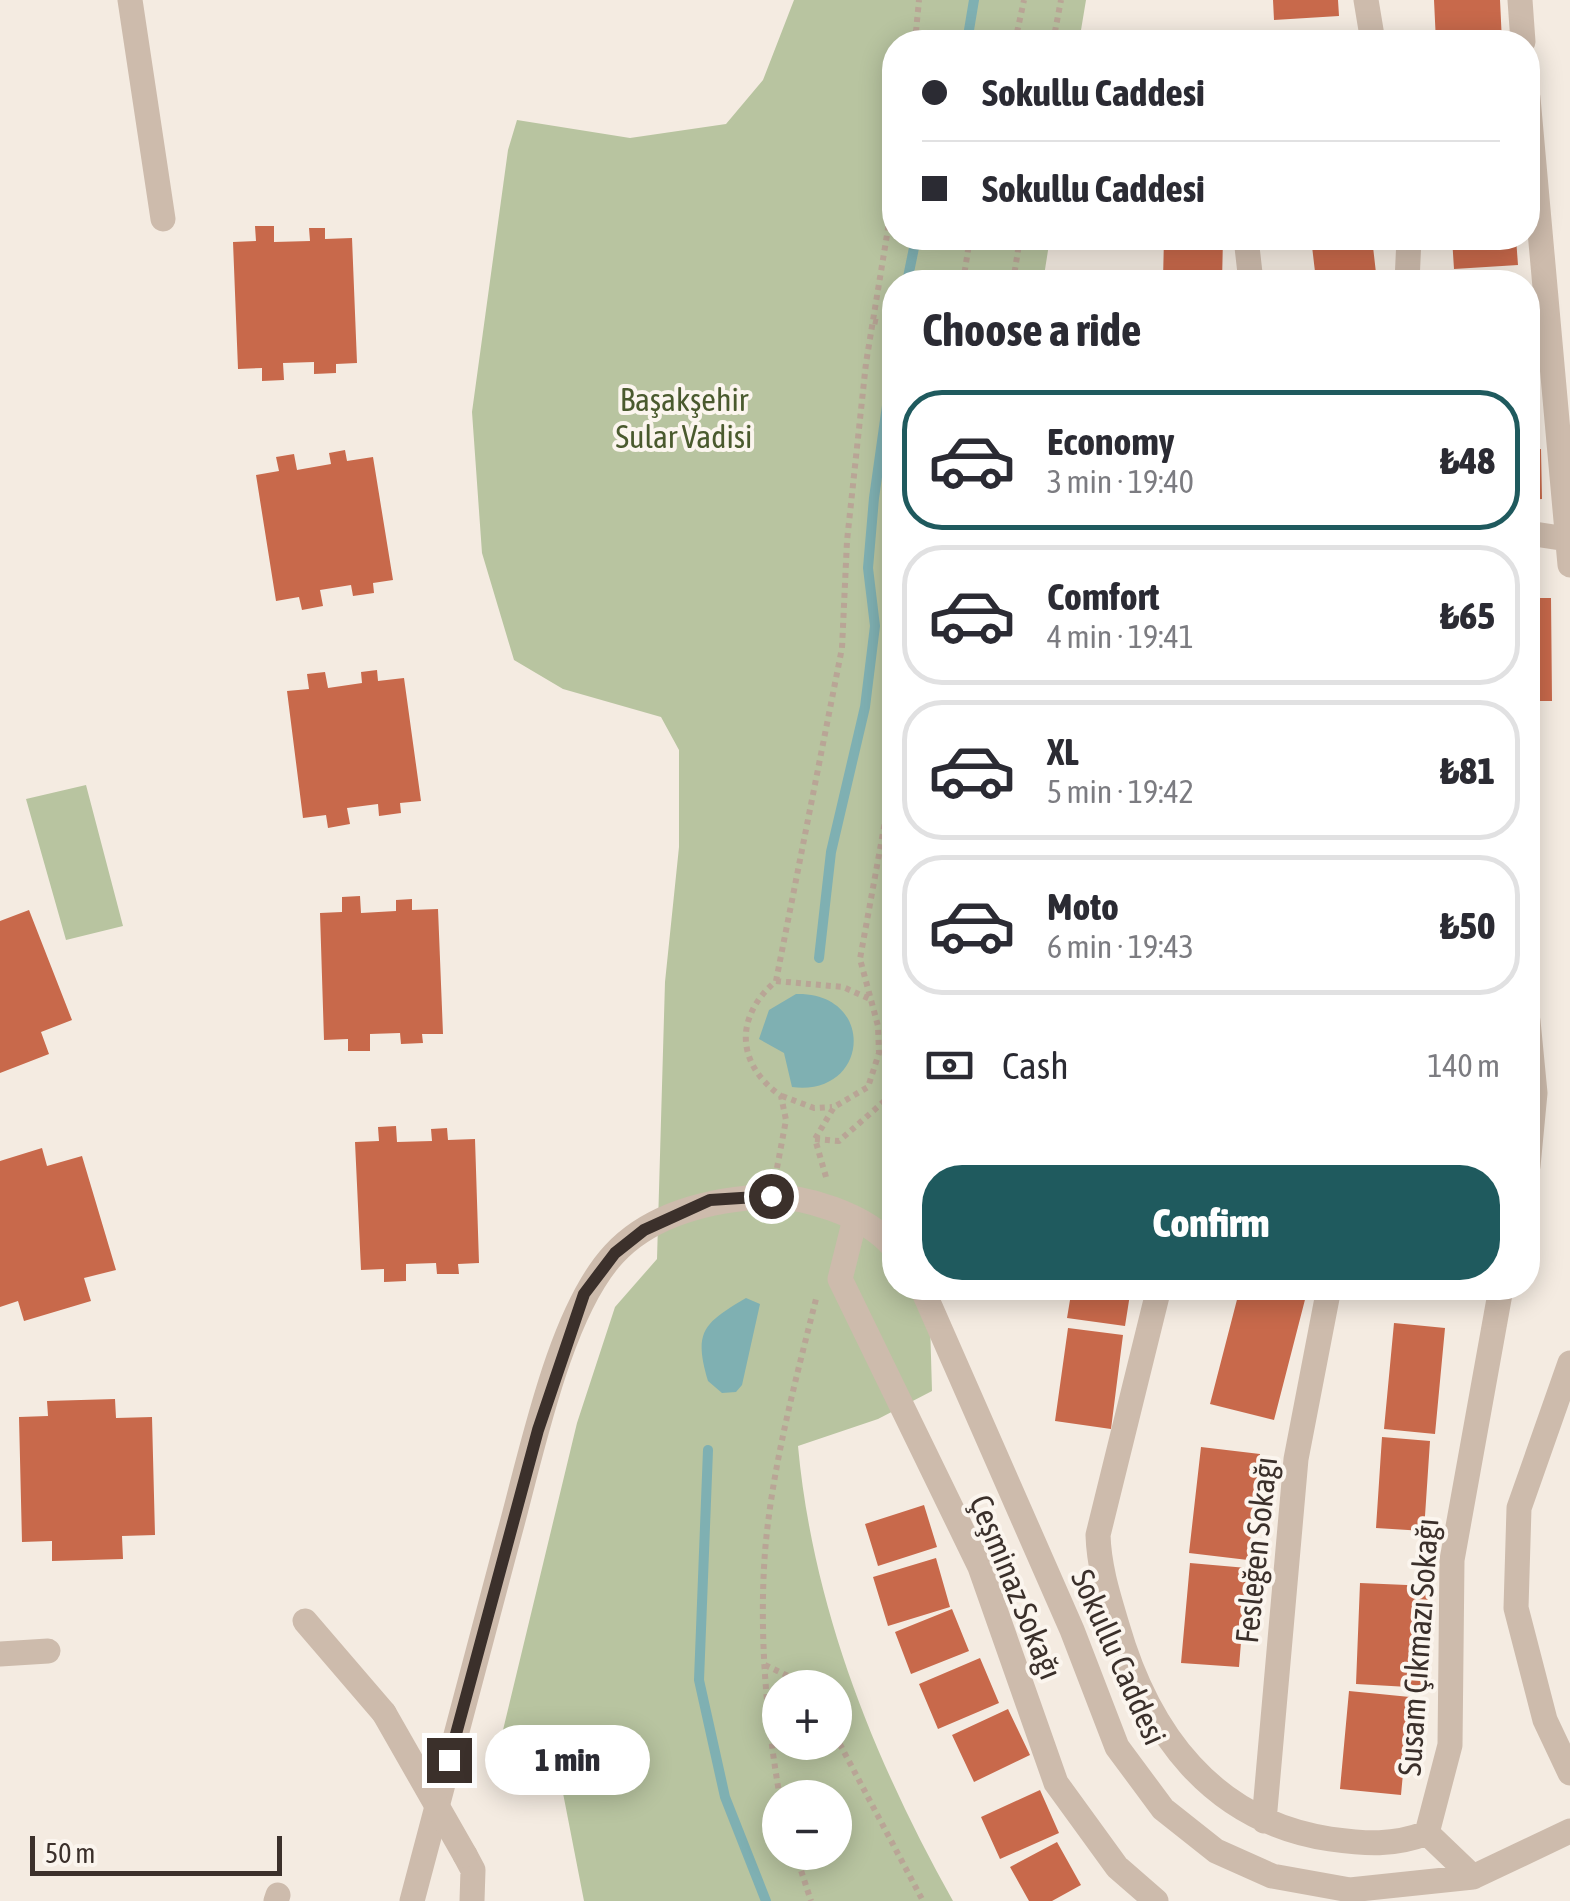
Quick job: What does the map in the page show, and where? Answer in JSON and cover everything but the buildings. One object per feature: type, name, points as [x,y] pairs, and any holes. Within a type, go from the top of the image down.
[{"type":"street","points":[[130,0],[163,218]]},
{"type":"street","points":[[1366,0],[1371,30]]},
{"type":"street","points":[[1520,0],[1522,30]]},
{"type":"street","points":[[1540,231],[1569,552]]},
{"type":"street","points":[[1540,539],[1569,552]]},
{"type":"street","points":[[412,1901],[538,1430],[584,1294],[615,1253],[644,1230],[710,1200],[771,1196],[846,1216],[882,1236]]},
{"type":"street","name":"Çeşminaz Sokağı","points":[[846,1216],[840,1279],[980,1568],[1056,1783],[1117,1867],[1156,1901]]},
{"type":"street","name":"Sokullu Caddesi","points":[[927,1300],[1072,1630],[1117,1747],[1163,1809],[1216,1850],[1272,1876],[1350,1890],[1473,1877],[1570,1831]]},
{"type":"street","points":[[1156,1300],[1098,1535],[1099,1563],[1123,1648],[1160,1731],[1223,1795],[1264,1821],[1306,1835],[1360,1843],[1398,1844],[1428,1833],[1473,1877]]},
{"type":"street","name":"Fesleğen Sokağı","points":[[1264,1821],[1296,1458],[1328,1300]]},
{"type":"street","name":"Susam Çıkmazı Sokağı","points":[[1428,1833],[1450,1745],[1452,1560],[1499,1300]]},
{"type":"street","points":[[1570,1363],[1562,1376],[1518,1508],[1516,1608],[1545,1720],[1570,1773]]},
{"type":"street","points":[[306,1620],[384,1713],[465,1855],[472,1870],[472,1901]]},
{"type":"street","points":[[0,1654],[48,1651]]},
{"type":"path","points":[[915,30],[918,0]]},
{"type":"path","points":[[1018,30],[1024,0]]},
{"type":"path","points":[[1055,30],[1061,0]]},
{"type":"path","points":[[834,1107],[800,1105],[759,1080],[744,1037],[754,999],[776,981],[842,648],[847,541],[885,250]]},
{"type":"path","points":[[873,321],[882,322]]},
{"type":"path","points":[[814,1140],[834,1107],[868,1087],[879,1053],[878,1026],[860,959],[882,838]]},
{"type":"path","points":[[776,981],[826,984],[870,999]]},
{"type":"path","points":[[771,1196],[786,1120],[781,1096]]},
{"type":"path","points":[[814,1140],[840,1141],[882,1104]]},
{"type":"path","points":[[814,1140],[846,1216]]},
{"type":"path","points":[[778,1780],[765,1664],[765,1552],[780,1455],[820,1282]]},
{"type":"path","points":[[765,1664],[777,1670]]},
{"type":"path","points":[[849,1760],[923,1901]]},
{"type":"path","points":[[801,1870],[811,1901]]},
{"type":"green space","name":"Başakşehir Sular Vadisi","points":[[794,0],[1086,0],[1081,30],[882,30],[882,250],[1048,250],[1045,270],[882,270],[882,1300],[929,1300],[932,1391],[878,1419],[798,1446],[817,1566],[848,1670],[762,1670],[762,1760],[852,1760],[852,1681],[898,1793],[953,1901],[584,1901],[562,1788],[496,1759],[577,1423],[615,1307],[657,1259],[665,982],[679,847],[679,750],[661,717],[563,689],[514,660],[482,553],[472,412],[508,150],[517,120],[630,138],[726,124],[763,80]]},
{"type":"green space","points":[[86,785],[123,926],[66,940],[26,799]]},
{"type":"water","points":[[796,994],[822,998],[841,1009],[851,1025],[854,1044],[849,1061],[837,1076],[818,1086],[792,1087],[784,1053],[759,1039],[769,1010]]},
{"type":"water","points":[[746,1298],[760,1304],[742,1385],[736,1392],[722,1393],[708,1381],[702,1339],[720,1314]]},
{"type":"waterway","points":[[969,30],[974,0]]},
{"type":"waterway","points":[[909,270],[914,250]]},
{"type":"waterway","points":[[819,958],[831,852],[865,707],[875,626],[868,568],[882,441]]},
{"type":"waterway","points":[[708,1450],[699,1680],[725,1797],[766,1901]]},
{"type":"route","points":[[449,1760],[538,1430],[584,1294],[615,1253],[644,1230],[710,1200],[771,1196]]}]
